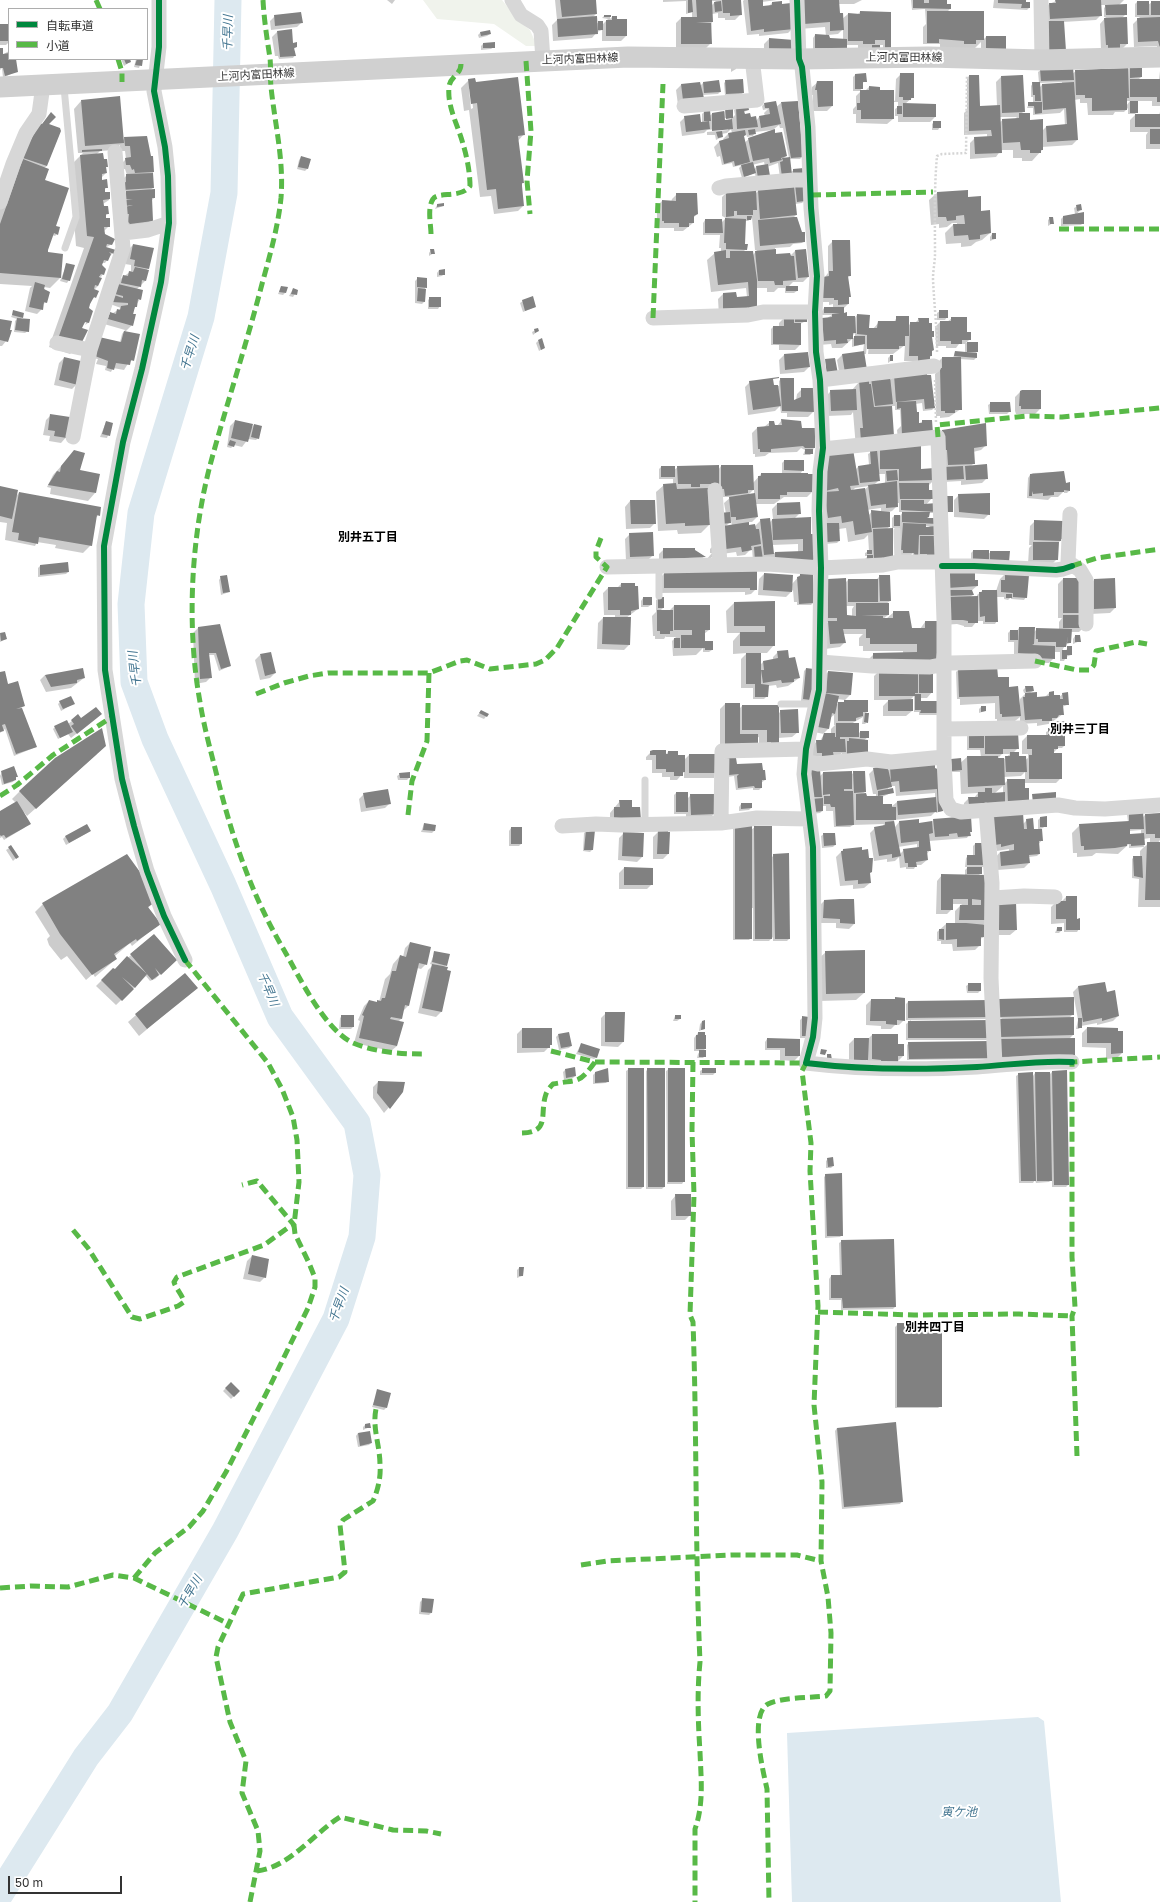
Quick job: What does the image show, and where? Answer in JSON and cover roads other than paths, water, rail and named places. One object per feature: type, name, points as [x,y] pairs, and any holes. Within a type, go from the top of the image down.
[{"type":"main road","name":"上河内富田林線","points":[[0,87],[628,57],[799,59],[967,58],[1042,60],[1160,57]]},
{"type":"street","points":[[159,0],[158,47],[160,80],[154,92],[166,162],[169,223],[161,282],[142,369],[123,442],[104,546],[105,670],[122,779],[134,826],[164,916],[185,960]]},
{"type":"street","points":[[512,0],[521,14],[537,25],[542,31],[542,60]]},
{"type":"street","points":[[797,0],[799,59],[802,67],[808,127],[817,276],[815,312],[816,352],[820,380],[822,449],[819,511],[821,568],[820,662],[817,704],[806,755],[804,774],[812,848],[815,1018],[813,1037],[806,1063],[842,1067],[940,1069],[1048,1061],[1072,1062]]},
{"type":"street","points":[[1041,0],[1042,60]]},
{"type":"street","points":[[684,106],[757,100],[752,58]]},
{"type":"street","points":[[0,202],[13,164],[26,133],[39,114],[43,85]]},
{"type":"street","points":[[73,438],[90,359],[90,350],[123,248],[123,233],[115,152]]},
{"type":"street","points":[[719,188],[778,181],[810,180]]},
{"type":"street","points":[[123,233],[148,230],[169,223]]},
{"type":"street","points":[[653,318],[748,315],[763,312],[815,312]]},
{"type":"street","points":[[57,343],[90,350]]},
{"type":"street","points":[[820,380],[934,366]]},
{"type":"street","points":[[822,449],[938,437],[944,620],[944,757],[946,800],[951,809],[961,812],[1058,805],[1075,808],[1105,809],[1160,806]]},
{"type":"street","points":[[715,490],[720,564]]},
{"type":"street","points":[[1070,514],[1068,562],[1080,570],[1086,580],[1086,624]]},
{"type":"street","points":[[607,567],[768,564],[821,568],[883,565],[898,562],[1056,570],[1072,566]]},
{"type":"street","points":[[820,662],[872,666],[930,667],[950,663],[1035,661]]},
{"type":"street","points":[[944,730],[1021,728]]},
{"type":"street","points":[[721,823],[722,751],[806,755],[818,764],[867,760],[891,762],[944,757]]},
{"type":"street","points":[[986,810],[991,850],[991,978],[995,1065]]},
{"type":"street","points":[[562,826],[596,824],[721,823],[757,818],[809,819]]},
{"type":"street","points":[[992,898],[1024,896],[1054,897]]},
{"type":"lane","points":[[64,84],[76,216],[65,248]]},
{"type":"lane","points":[[897,531],[898,562]]},
{"type":"lane","points":[[660,566],[660,596]]},
{"type":"lane","points":[[781,704],[817,704]]},
{"type":"lane","points":[[645,780],[645,824]]},
{"type":"water","name":"寅ケ池","points":[[1038,1717],[1044,1721],[1061,1902],[792,1902],[787,1733]]},
{"type":"waterway","name":"千早川","points":[[0,1894],[86,1757],[120,1713],[225,1531],[336,1319],[362,1237],[367,1175],[357,1123],[280,1017],[223,885],[155,739],[134,682],[131,604],[141,513],[201,317],[224,193],[228,0]]},
{"type":"district","name":"別井五丁目","points":[[368,537]]},
{"type":"district","name":"別井三丁目","points":[[1080,729]]},
{"type":"district","name":"別井四丁目","points":[[935,1327]]}]
